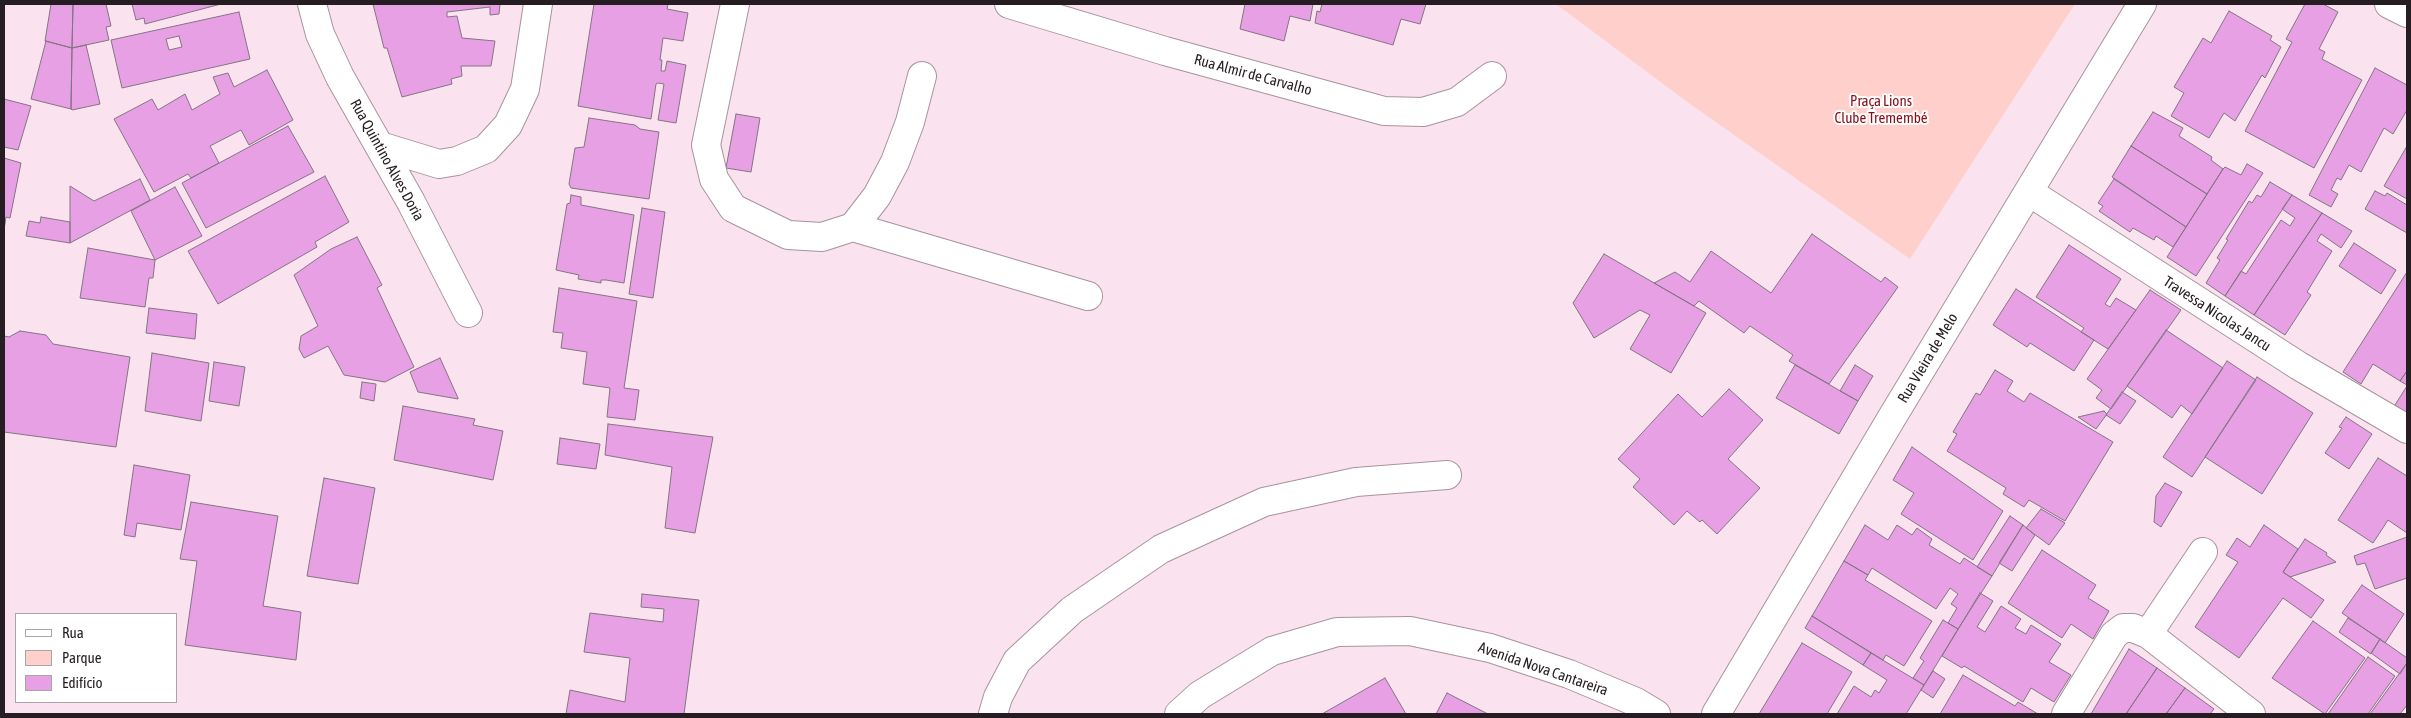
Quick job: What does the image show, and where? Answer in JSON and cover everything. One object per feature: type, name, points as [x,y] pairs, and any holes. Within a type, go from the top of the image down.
[{"type":"street","name":"Rua Quintino Alves Doria","points":[[312,4],[320,34],[336,69],[380,146],[468,313]]},
{"type":"street","points":[[380,146],[439,164],[457,161],[486,149],[508,125],[525,89],[538,4]]},
{"type":"street","points":[[735,4],[706,145],[714,179],[732,208],[788,235],[822,237],[853,226],[877,196],[895,162],[910,122],[922,76]]},
{"type":"street","name":"Rua Almir de Carvalho","points":[[1009,4],[1165,51],[1384,111],[1424,112],[1457,102],[1492,76]]},
{"type":"street","name":"Rua Vieira de Melo","points":[[1716,714],[1886,427],[2142,4]]},
{"type":"street","points":[[2390,4],[2407,13]]},
{"type":"street","name":"Travessa Nicolas Jancu","points":[[2029,192],[2299,366],[2407,429]]},
{"type":"street","points":[[853,226],[1088,296]]},
{"type":"street","points":[[993,714],[998,697],[1017,661],[1072,610],[1161,549],[1264,502],[1356,482],[1447,476]]},
{"type":"street","points":[[2148,634],[2203,552]]},
{"type":"street","points":[[2066,714],[2114,635],[2123,628],[2133,628],[2148,634],[2251,714]]},
{"type":"street","name":"Avenida Nova Cantareira","points":[[1179,714],[1200,695],[1272,651],[1337,632],[1410,631],[1490,648],[1560,671],[1636,702],[1656,714]]},
{"type":"green space","name":"Praça Lions Clube Tremembé","points":[[1556,4],[2075,4],[1910,259],[1686,101]]},
{"type":"building","points":[[51,4],[73,4],[72,48],[45,41]]},
{"type":"building","points":[[73,4],[106,4],[111,26],[106,27],[109,40],[72,48]]},
{"type":"building","points":[[132,4],[221,4],[145,24],[144,18],[136,20]]},
{"type":"building","points":[[373,4],[500,4],[499,14],[490,15],[490,7],[447,12],[447,17],[457,16],[462,38],[495,41],[491,66],[461,66],[462,76],[451,79],[452,84],[402,97],[387,48],[384,48]]},
{"type":"building","points":[[594,4],[668,4],[667,9],[688,13],[683,41],[663,38],[660,60],[662,60],[661,71],[665,71],[667,61],[686,65],[676,123],[658,120],[664,84],[656,84],[651,119],[578,106]]},
{"type":"building","points":[[1245,4],[1313,4],[1310,21],[1290,16],[1284,41],[1240,29]]},
{"type":"building","points":[[1322,4],[1426,4],[1420,24],[1401,19],[1393,45],[1315,23],[1317,11],[1320,12]]},
{"type":"building","points":[[2305,4],[2323,4],[2338,12],[2319,49],[2325,52],[2322,59],[2362,80],[2314,168],[2245,131],[2292,42],[2286,39]]},
{"type":"building","points":[[2229,11],[2272,36],[2270,40],[2281,47],[2265,78],[2262,75],[2235,121],[2224,113],[2209,138],[2171,116],[2184,93],[2174,87],[2203,38],[2211,43]]},
{"type":"building","points":[[239,12],[250,59],[122,88],[111,40]],"holes":[[[179,36],[182,47],[169,50],[166,39]]]},
{"type":"building","points":[[46,41],[72,48],[71,109],[31,99]]},
{"type":"building","points":[[86,45],[100,104],[72,110],[72,48]]},
{"type":"building","points":[[2375,68],[2407,85],[2407,110],[2393,134],[2384,128],[2361,172],[2349,165],[2341,180],[2337,178],[2331,190],[2338,194],[2331,207],[2309,195]]},
{"type":"building","points":[[267,70],[293,120],[249,145],[241,130],[210,146],[219,163],[191,178],[188,174],[154,192],[114,119],[152,99],[158,110],[185,94],[192,110],[220,94],[213,77],[228,73],[234,87]]},
{"type":"building","points":[[4,99],[31,106],[18,150],[4,147]]},
{"type":"building","points":[[2153,112],[2183,128],[2179,136],[2212,157],[2211,160],[2223,169],[2207,194],[2131,146]]},
{"type":"building","points":[[736,114],[760,118],[751,172],[726,168]]},
{"type":"building","points":[[589,118],[635,125],[640,129],[659,132],[649,199],[571,188],[569,184],[575,148],[584,147]]},
{"type":"building","points":[[288,126],[314,172],[206,228],[182,183]]},
{"type":"building","points":[[2131,146],[2207,194],[2186,227],[2112,177]]},
{"type":"building","points":[[2407,146],[2407,199],[2384,186]]},
{"type":"building","points":[[4,158],[21,163],[10,218],[6,217],[4,230]]},
{"type":"building","points":[[2247,164],[2263,173],[2196,276],[2167,257],[2223,169],[2225,167],[2241,175]]},
{"type":"building","points":[[325,176],[349,222],[315,242],[317,247],[218,304],[188,251]]},
{"type":"building","points":[[140,179],[150,200],[70,243],[70,186],[94,201]]},
{"type":"building","points":[[2114,179],[2186,227],[2173,247],[2156,236],[2154,240],[2133,228],[2130,232],[2099,211],[2103,206],[2098,203]]},
{"type":"building","points":[[2270,182],[2292,195],[2225,296],[2206,283],[2220,260],[2217,258],[2228,240],[2226,239],[2249,201],[2252,203],[2257,195],[2261,197]]},
{"type":"building","points":[[175,187],[202,236],[155,260],[131,211]]},
{"type":"building","points":[[2375,191],[2385,196],[2387,193],[2407,205],[2407,233],[2365,209]]},
{"type":"building","points":[[571,195],[581,197],[581,205],[634,215],[624,283],[601,280],[601,283],[578,279],[579,275],[556,270],[567,204],[570,203]]},
{"type":"building","points":[[2292,195],[2322,213],[2254,315],[2225,296],[2241,271],[2246,274],[2281,220],[2290,226],[2295,218],[2282,209]]},
{"type":"building","points":[[642,208],[665,212],[653,298],[629,294]]},
{"type":"building","points":[[2322,213],[2352,231],[2341,248],[2321,234],[2317,241],[2332,251],[2307,292],[2311,295],[2285,335],[2254,315]]},
{"type":"building","points":[[41,217],[70,222],[70,243],[26,236],[29,221],[40,223]]},
{"type":"building","points":[[1812,234],[1881,282],[1885,277],[1898,287],[1829,384],[1789,361],[1793,355],[1750,326],[1744,333],[1699,301],[1694,306],[1654,283],[1675,272],[1690,282],[1711,251],[1771,293]]},
{"type":"building","points":[[357,237],[382,285],[377,288],[414,367],[385,382],[344,375],[328,346],[304,358],[299,349],[301,336],[318,326],[294,275],[331,249]]},
{"type":"building","points":[[2354,243],[2396,270],[2381,294],[2339,266]]},
{"type":"building","points":[[2069,245],[2121,279],[2105,304],[2110,307],[2116,298],[2136,310],[2108,349],[2081,332],[2084,328],[2036,297]]},
{"type":"building","points":[[88,248],[155,260],[153,278],[149,278],[145,307],[80,298]]},
{"type":"building","points":[[1604,254],[1706,313],[1671,373],[1630,349],[1650,315],[1640,310],[1594,338],[1573,303]]},
{"type":"building","points":[[2407,272],[2407,371],[2400,381],[2373,364],[2361,384],[2343,372]]},
{"type":"building","points":[[559,288],[637,301],[624,388],[639,390],[635,420],[607,417],[610,388],[583,384],[587,352],[561,348],[563,333],[553,332]]},
{"type":"building","points":[[2016,289],[2094,340],[2074,371],[2030,343],[2027,347],[1993,325]]},
{"type":"building","points":[[2150,290],[2181,310],[2111,409],[2096,398],[2102,390],[2087,379]]},
{"type":"building","points":[[149,308],[197,314],[195,339],[146,333]]},
{"type":"building","points":[[2166,330],[2223,368],[2192,414],[2181,405],[2172,418],[2127,386]]},
{"type":"building","points":[[20,331],[46,335],[53,344],[130,357],[116,447],[4,432],[4,336],[9,337]]},
{"type":"building","points":[[152,353],[209,363],[201,421],[145,411]]},
{"type":"building","points":[[440,358],[458,399],[418,392],[410,372]]},
{"type":"building","points":[[2227,361],[2256,380],[2192,477],[2163,457]]},
{"type":"building","points":[[214,362],[245,367],[239,406],[209,401]]},
{"type":"building","points":[[1795,365],[1858,401],[1839,434],[1776,398]]},
{"type":"building","points":[[1855,365],[1873,376],[1858,401],[1840,391]]},
{"type":"building","points":[[1995,370],[2013,381],[2007,391],[2024,402],[2030,393],[2113,442],[2065,521],[2029,500],[2024,507],[2003,494],[2006,488],[1947,451],[1957,434],[1953,432],[1976,393],[1980,395]]},
{"type":"building","points":[[2407,371],[2407,385],[2400,381]]},
{"type":"building","points":[[2257,377],[2313,413],[2262,494],[2205,457]]},
{"type":"building","points":[[362,382],[376,384],[374,401],[360,398]]},
{"type":"building","points":[[2407,386],[2407,413],[2395,405]]},
{"type":"building","points":[[1729,389],[1763,420],[1728,459],[1760,488],[1717,534],[1702,520],[1700,522],[1687,511],[1674,525],[1633,487],[1640,479],[1618,459],[1678,394],[1702,417]]},
{"type":"building","points":[[2122,392],[2136,401],[2120,424],[2106,415]]},
{"type":"building","points":[[403,406],[475,419],[473,425],[503,431],[493,480],[394,460]]},
{"type":"building","points":[[2104,411],[2107,414],[2096,429],[2078,417]]},
{"type":"building","points":[[2346,417],[2372,434],[2349,469],[2325,453],[2342,428],[2339,427]]},
{"type":"building","points":[[608,424],[713,437],[695,533],[665,528],[672,467],[605,455]]},
{"type":"building","points":[[560,438],[600,444],[596,469],[557,464]]},
{"type":"building","points":[[1912,447],[2003,511],[1973,560],[1901,514],[1914,493],[1893,480]]},
{"type":"building","points":[[2378,458],[2407,476],[2407,533],[2388,520],[2373,543],[2338,520]]},
{"type":"building","points":[[134,465],[190,475],[181,530],[137,523],[135,537],[124,535]]},
{"type":"building","points":[[324,478],[375,488],[358,584],[307,576]]},
{"type":"building","points":[[2165,483],[2182,492],[2161,527],[2154,522],[2156,496]]},
{"type":"building","points":[[191,502],[278,516],[263,606],[301,612],[296,660],[185,645],[197,561],[180,559]]},
{"type":"building","points":[[2041,509],[2065,523],[2049,545],[2026,528]]},
{"type":"building","points":[[2010,516],[2023,525],[1992,576],[1977,567]]},
{"type":"building","points":[[1865,525],[1888,540],[1897,525],[1912,535],[1917,528],[1932,539],[1929,545],[1960,564],[1964,558],[1992,576],[1958,629],[1948,623],[1957,608],[1951,604],[1958,594],[1950,588],[1936,609],[1872,568],[1868,575],[1844,561]]},
{"type":"building","points":[[2023,525],[2035,535],[2012,571],[1999,563]]},
{"type":"building","points":[[2264,525],[2298,549],[2283,572],[2324,600],[2311,618],[2283,598],[2239,658],[2195,627],[2238,562],[2226,555],[2237,538],[2250,547]]},
{"type":"building","points":[[2407,537],[2407,578],[2375,589],[2365,563],[2357,565],[2354,556]]},
{"type":"building","points":[[2305,539],[2327,553],[2326,555],[2336,562],[2290,577],[2283,572]]},
{"type":"building","points":[[2042,550],[2096,585],[2088,598],[2109,611],[2093,639],[2071,624],[2062,638],[2008,603]]},
{"type":"building","points":[[1844,561],[1868,575],[1865,580],[1932,621],[1904,666],[1886,655],[1883,660],[1812,616]]},
{"type":"building","points":[[2362,585],[2404,614],[2385,643],[2342,613]]},
{"type":"building","points":[[1980,593],[1993,601],[1977,627],[1985,632],[2001,606],[2021,619],[2015,628],[2026,634],[2031,625],[2061,644],[2049,662],[2071,675],[2054,702],[2031,688],[2023,702],[1964,666],[1962,668],[1942,656]]},
{"type":"building","points":[[642,594],[699,600],[684,714],[566,714],[570,690],[625,702],[630,658],[584,652],[590,613],[663,622],[664,609],[641,607]]},
{"type":"building","points":[[1812,616],[1871,653],[1863,665],[1805,628]]},
{"type":"building","points":[[2348,618],[2380,639],[2371,654],[2339,632]]},
{"type":"building","points":[[1943,620],[1958,629],[1924,685],[1913,678],[1924,661],[1920,658]]},
{"type":"building","points":[[2313,621],[2365,658],[2325,714],[2272,678]]},
{"type":"building","points":[[2380,639],[2407,658],[2407,663],[2400,674],[2371,653]]},
{"type":"building","points":[[1802,643],[1852,672],[1827,714],[1759,714]]},
{"type":"building","points":[[2129,649],[2157,668],[2126,714],[2091,714]]},
{"type":"building","points":[[1871,653],[1924,685],[1906,714],[1837,714],[1854,686],[1871,697],[1875,690],[1879,693],[1887,680],[1863,665]]},
{"type":"building","points":[[2368,657],[2395,676],[2368,714],[2328,714]]},
{"type":"building","points":[[2407,663],[2407,705],[2400,714],[2370,714]]},
{"type":"building","points":[[2157,668],[2185,688],[2166,714],[2126,714]]},
{"type":"building","points":[[1933,671],[1945,679],[1933,698],[1921,690]]},
{"type":"building","points":[[1963,675],[2015,706],[2018,702],[2038,714],[1940,714]]},
{"type":"building","points":[[1385,678],[1406,714],[1322,714]]},
{"type":"building","points":[[2185,688],[2214,709],[2210,714],[2166,714]]},
{"type":"building","points":[[1447,693],[1488,714],[1436,714]]}]
